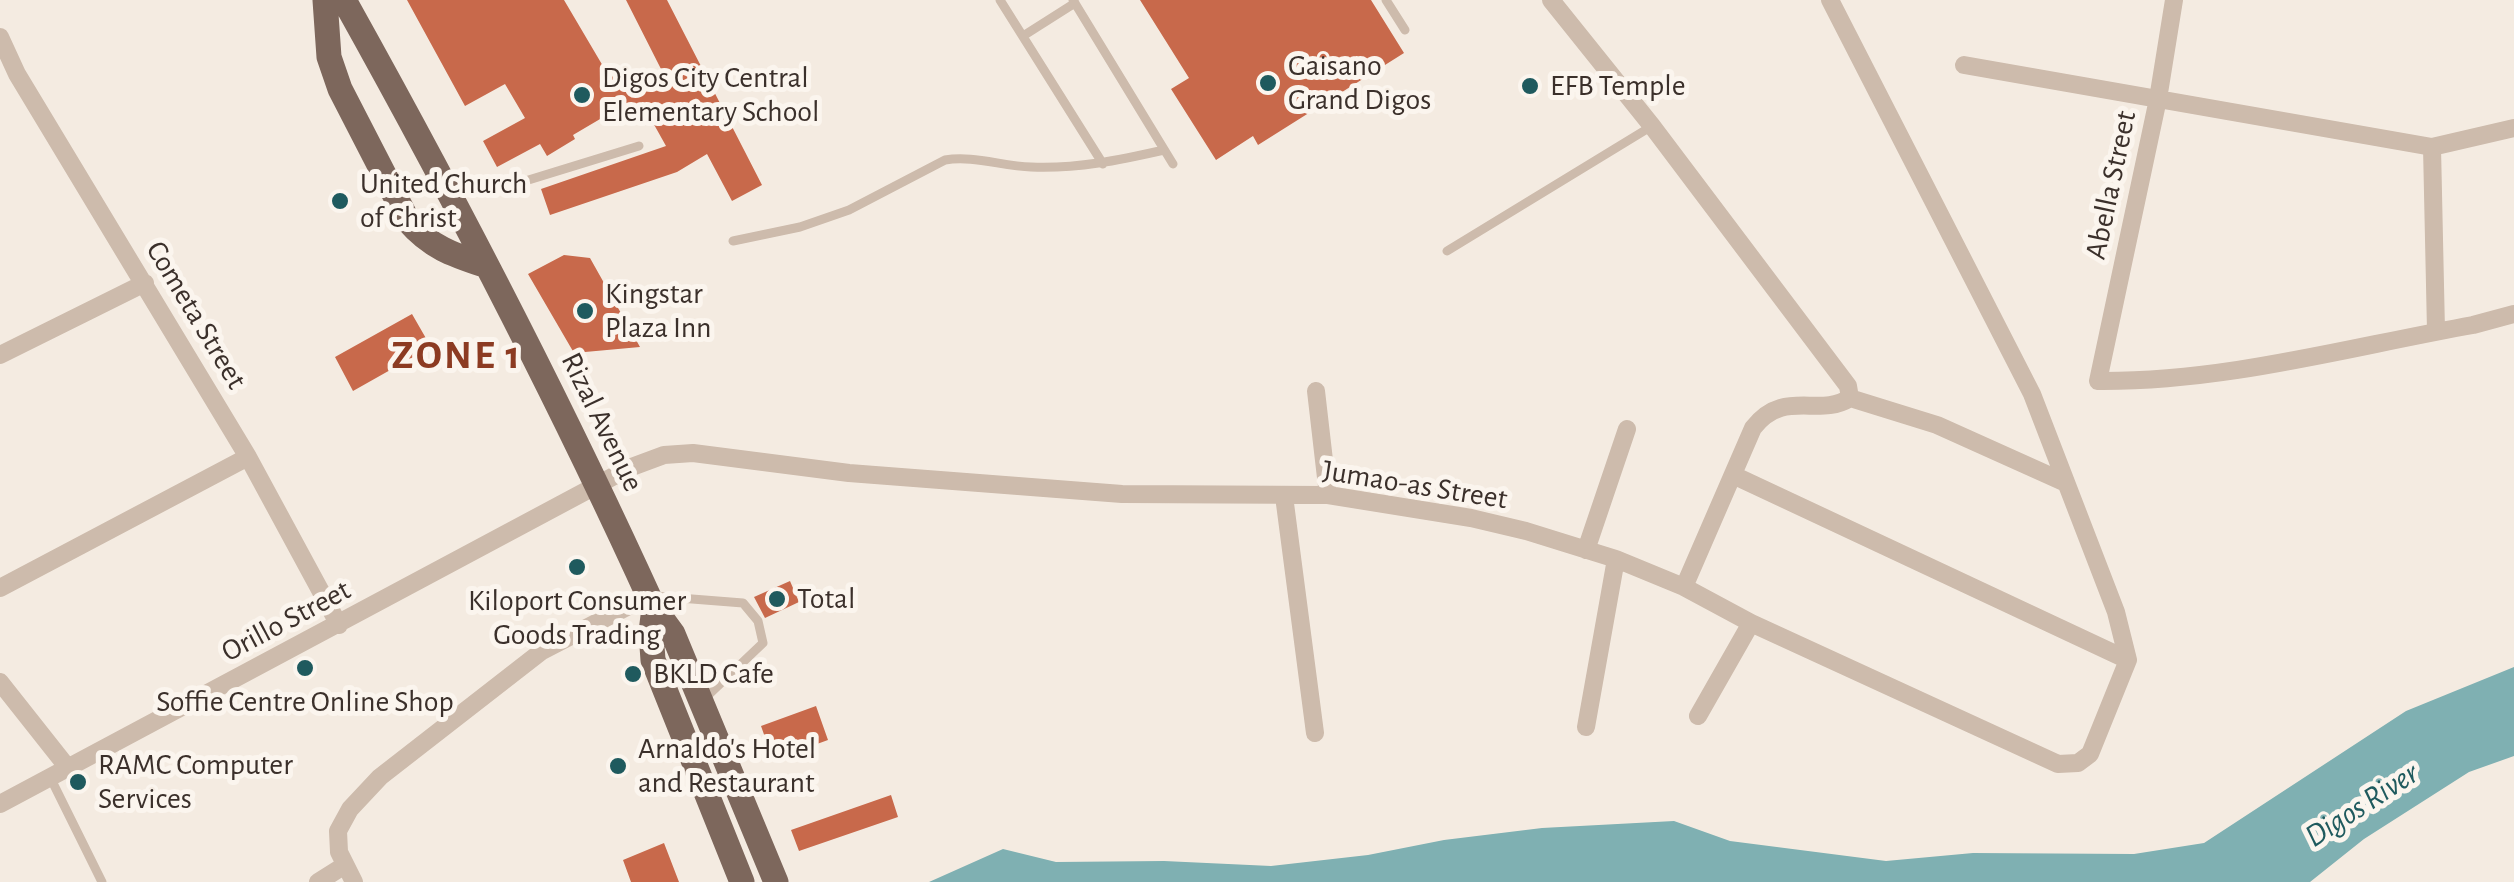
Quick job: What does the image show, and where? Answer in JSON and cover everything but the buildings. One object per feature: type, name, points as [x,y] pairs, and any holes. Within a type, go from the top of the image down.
[{"type":"main road","points":[[325,0],[329,58],[340,89],[408,221],[423,239],[441,251],[487,266]]},
{"type":"main road","name":"Rizal Avenue","points":[[344,0],[487,266],[598,486],[651,602],[672,634],[776,882]]},
{"type":"main road","name":"Rizal Avenue","points":[[651,602],[653,660],[742,882]]},
{"type":"street","points":[[1551,0],[1802,322],[1848,386],[1850,398]]},
{"type":"street","points":[[1830,0],[2032,394],[2116,612],[2128,660]]},
{"type":"street","name":"Abella Street","points":[[2174,0],[2158,99],[2098,381],[2145,382],[2217,374],[2436,332]]},
{"type":"street","name":"Cometa Street","points":[[0,37],[8,78],[146,283],[248,456],[339,625]]},
{"type":"street","points":[[1964,65],[2432,148],[2514,128]]},
{"type":"street","points":[[2432,148],[2436,332],[2514,314]]},
{"type":"street","points":[[0,355],[146,283]]},
{"type":"street","points":[[1316,391],[1328,495]]},
{"type":"street","points":[[1684,587],[1753,428],[1764,415],[1783,406],[1838,404],[1850,398],[1937,425],[2066,483]]},
{"type":"street","points":[[1586,550],[1627,429]]},
{"type":"street","name":"Jumao-as Street","points":[[598,486],[645,462],[693,453],[849,473],[1074,490],[1328,495],[1472,518],[1616,558],[2063,766],[2078,763],[2090,754],[2128,660]]},
{"type":"street","points":[[0,588],[248,456]]},
{"type":"street","points":[[1732,474],[2128,660]]},
{"type":"street","name":"Orillo Street","points":[[0,804],[598,486]]},
{"type":"street","points":[[1284,496],[1315,733]]},
{"type":"street","points":[[1586,726],[1616,558]]},
{"type":"street","points":[[354,882],[337,844],[338,831],[350,809],[380,777],[542,651],[651,602]]},
{"type":"street","points":[[1698,716],[1751,623]]},
{"type":"street","points":[[0,682],[68,768]]},
{"type":"street","points":[[318,882],[345,864]]},
{"type":"lane","points":[[1000,0],[1103,164]]},
{"type":"lane","points":[[1386,0],[1405,30]]},
{"type":"lane","points":[[1022,36],[1074,2],[1173,164]]},
{"type":"lane","points":[[1447,251],[1652,126]]},
{"type":"lane","points":[[496,190],[639,146]]},
{"type":"lane","points":[[734,241],[800,227],[849,210],[944,160],[961,157],[1032,168],[1103,164],[1164,150]]},
{"type":"lane","points":[[651,602],[743,603],[758,621],[763,644],[700,703]]},
{"type":"lane","points":[[50,778],[102,882]]},
{"type":"water","name":"Digos River","points":[[2514,667],[2514,756],[2469,772],[2364,839],[2310,882],[929,882],[1003,849],[1056,862],[1164,861],[1271,866],[1542,828],[1674,821],[1730,841],[1886,861],[1973,853],[2134,854],[2204,843],[2406,711]]},
{"type":"place","name":"Gaisano Grand Digos","points":[[1268,83]]},
{"type":"place","name":"EFB Temple","points":[[1530,86]]},
{"type":"place","name":"Digos City Central Elementary School","points":[[582,95]]},
{"type":"place","name":"United Church of Christ","points":[[340,201]]},
{"type":"place","name":"Kingstar Plaza Inn","points":[[585,311]]},
{"type":"place","name":"Kiloport Consumer Goods Trading","points":[[577,567]]},
{"type":"place","name":"Total","points":[[777,599]]},
{"type":"place","name":"Soffie Centre Online Shop","points":[[305,668]]},
{"type":"place","name":"BKLD Cafe","points":[[633,674]]},
{"type":"place","name":"Arnaldo's Hotel and Restaurant","points":[[618,766]]},
{"type":"place","name":"RAMC Computer Services","points":[[78,782]]},
{"type":"district","name":"ZONE 1","points":[[457,356]]}]
